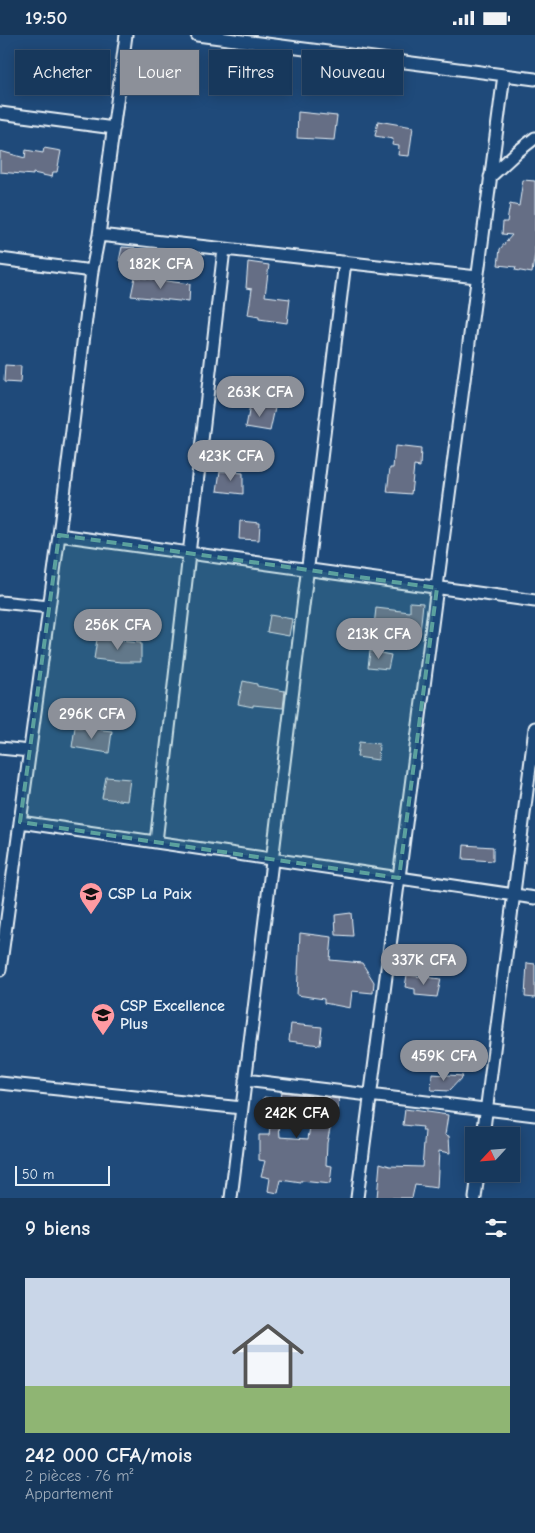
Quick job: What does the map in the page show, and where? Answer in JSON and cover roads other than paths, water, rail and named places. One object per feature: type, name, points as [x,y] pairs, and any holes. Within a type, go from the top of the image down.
[{"type":"street","points":[[0,970],[59,535],[92,271],[99,235],[126,35]]},
{"type":"street","points":[[197,35],[535,79]]},
{"type":"street","points":[[357,1198],[504,75]]},
{"type":"street","points":[[0,113],[114,128]]},
{"type":"street","points":[[490,177],[517,151],[535,138]]},
{"type":"street","points":[[99,235],[477,277]]},
{"type":"street","points":[[156,842],[224,249]]},
{"type":"street","points":[[0,259],[92,271]]},
{"type":"street","points":[[231,1198],[345,262]]},
{"type":"street","points":[[59,535],[535,601]]},
{"type":"street","points":[[0,602],[49,607]]},
{"type":"street","points":[[483,1127],[535,728]]},
{"type":"street","points":[[0,748],[30,751]]},
{"type":"street","points":[[20,822],[535,898]]},
{"type":"street","points":[[245,1080],[535,1115]]},
{"type":"street","points":[[0,1083],[242,1108]]},
{"type":"street","points":[[475,1198],[477,1183]]},
{"type":"place","name":"CSP La Paix","points":[[91,915]]},
{"type":"place","name":"CSP Excellence Plus","points":[[103,1036]]}]
